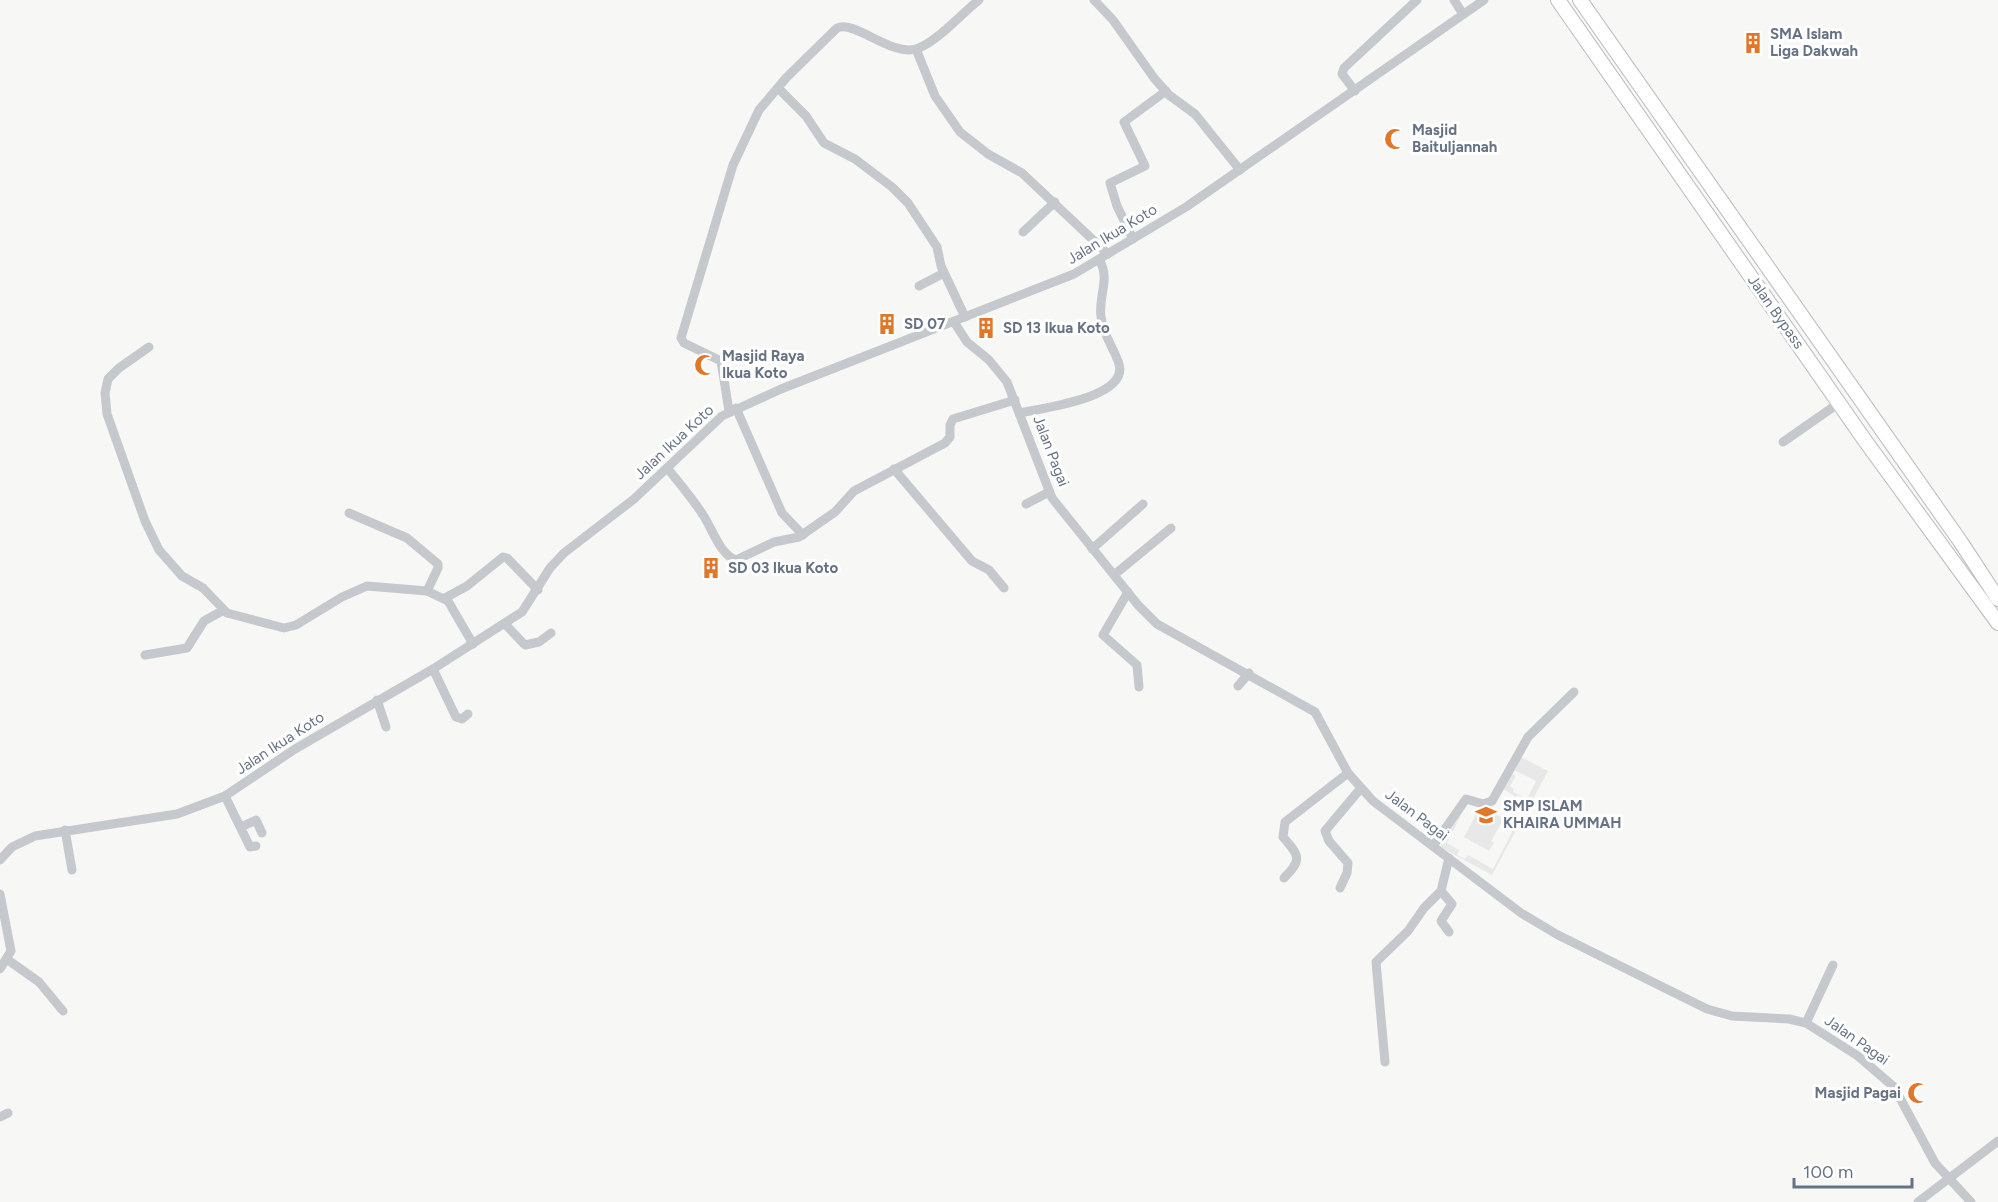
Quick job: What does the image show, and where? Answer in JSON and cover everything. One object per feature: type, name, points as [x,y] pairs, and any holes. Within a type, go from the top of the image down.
[{"type":"highway","name":"Jalan Bypass","points":[[1558,0],[1839,404],[1998,623]]},
{"type":"highway","points":[[1580,0],[1960,541],[1998,599]]},
{"type":"highway","points":[[1673,164],[1687,155]]},
{"type":"street","points":[[803,535],[782,513],[733,410],[721,361],[684,343],[682,335],[733,165],[759,110],[778,88],[841,27],[848,27],[892,47],[916,49],[928,42],[979,0]]},
{"type":"street","points":[[1094,0],[1113,21],[1166,91],[1195,114],[1240,170]]},
{"type":"street","points":[[1355,91],[1342,74],[1344,68],[1417,0]]},
{"type":"street","points":[[1454,0],[1463,14]]},
{"type":"street","name":"Jalan Ikua Koto","points":[[0,860],[12,847],[35,836],[177,814],[225,796],[295,749],[432,669],[522,612],[550,568],[564,553],[599,528],[668,469],[706,429],[733,410],[1046,287],[1104,257],[1240,170],[1484,0]]},
{"type":"street","points":[[916,49],[932,90],[946,116],[960,132],[988,154],[1022,173],[1055,202],[1104,257],[1106,270],[1101,318],[1106,337],[1119,365],[1116,380],[1110,387],[1089,398],[1020,413]]},
{"type":"street","points":[[778,88],[806,116],[824,142],[847,153],[903,197],[937,247],[944,273],[965,317]]},
{"type":"street","points":[[1133,239],[1117,206],[1110,183],[1145,166],[1124,122],[1166,91]]},
{"type":"street","points":[[1023,232],[1055,202]]},
{"type":"street","points":[[919,286],[944,273]]},
{"type":"street","name":"Jalan Pagai","points":[[954,322],[967,342],[1000,372],[1015,400],[1048,492],[1092,549],[1157,624],[1249,673],[1315,712],[1348,773],[1382,810],[1539,925],[1612,959],[1681,998],[1725,1014],[1790,1019],[1806,1023],[1858,1056],[1893,1087],[1935,1163],[1971,1202]]},
{"type":"street","points":[[150,346],[119,368],[108,380],[105,393],[109,421],[145,521],[159,550],[182,576],[203,588],[222,611],[240,618],[290,627],[367,586],[427,591],[445,598],[473,644]]},
{"type":"street","points":[[668,469],[702,513],[722,547],[734,560],[774,542],[803,535],[835,512],[854,491],[948,440],[953,419],[1015,400]]},
{"type":"street","points":[[1783,442],[1839,404]]},
{"type":"street","points":[[894,469],[972,561],[989,570],[1004,588]]},
{"type":"street","points":[[1026,504],[1048,492]]},
{"type":"street","points":[[1092,549],[1143,504]]},
{"type":"street","points":[[349,513],[407,538],[438,564],[427,591]]},
{"type":"street","points":[[1114,575],[1171,528]]},
{"type":"street","points":[[445,598],[466,586],[505,557],[538,590]]},
{"type":"street","points":[[1128,592],[1103,635],[1137,665],[1139,687]]},
{"type":"street","points":[[145,656],[187,648],[204,621],[222,611]]},
{"type":"street","points":[[505,624],[525,645],[532,645],[551,633]]},
{"type":"street","points":[[432,669],[456,717],[462,719],[468,714]]},
{"type":"street","points":[[1238,686],[1249,673]]},
{"type":"street","points":[[1433,846],[1466,799],[1486,805],[1492,801],[1528,737],[1574,692]]},
{"type":"street","points":[[377,700],[386,727]]},
{"type":"street","points":[[1284,878],[1296,866],[1298,860],[1296,850],[1283,837],[1285,822],[1348,773]]},
{"type":"street","points":[[1340,888],[1347,873],[1348,863],[1329,841],[1325,831],[1361,788]]},
{"type":"street","points":[[225,796],[250,847],[256,846]]},
{"type":"street","points":[[241,827],[256,819],[262,833]]},
{"type":"street","points":[[65,830],[72,870]]},
{"type":"street","points":[[1385,1062],[1376,962],[1408,931],[1424,908],[1441,891],[1449,858]]},
{"type":"street","points":[[1441,891],[1452,903],[1441,921],[1449,932]]},
{"type":"street","points":[[0,894],[11,951],[8,960],[0,969]]},
{"type":"street","points":[[8,960],[39,982],[63,1011]]},
{"type":"street","points":[[1806,1023],[1833,965]]},
{"type":"street","points":[[1918,1202],[1998,1141]]},
{"type":"shaded area","name":"SMP ISLAM KHAIRA UMMAH","points":[[1519,756],[1548,771],[1492,875],[1440,847],[1467,798],[1490,810]],"holes":[[[1514,770],[1536,781],[1527,799],[1513,792],[1514,789],[1510,786],[1516,776],[1512,774]],[[1503,789],[1515,796],[1503,818],[1490,812]],[[1517,795],[1528,801],[1493,869],[1468,855],[1465,859],[1457,855],[1459,850],[1447,843],[1468,801],[1480,807],[1464,837],[1489,851],[1494,843],[1491,841]]]},
{"type":"place","name":"SMA Islam Liga Dakwah","points":[[1753,43]]},
{"type":"place","name":"Masjid Baituljannah","points":[[1395,139]]},
{"type":"place","name":"SD 07","points":[[887,324]]},
{"type":"place","name":"SD 13 Ikua Koto","points":[[986,328]]},
{"type":"place","name":"Masjid Raya Ikua Koto","points":[[705,365]]},
{"type":"place","name":"SD 03 Ikua Koto","points":[[711,568]]},
{"type":"place","name":"SMP ISLAM KHAIRA UMMAH","points":[[1486,815]]},
{"type":"place","name":"Masjid Pagai","points":[[1918,1093]]}]
